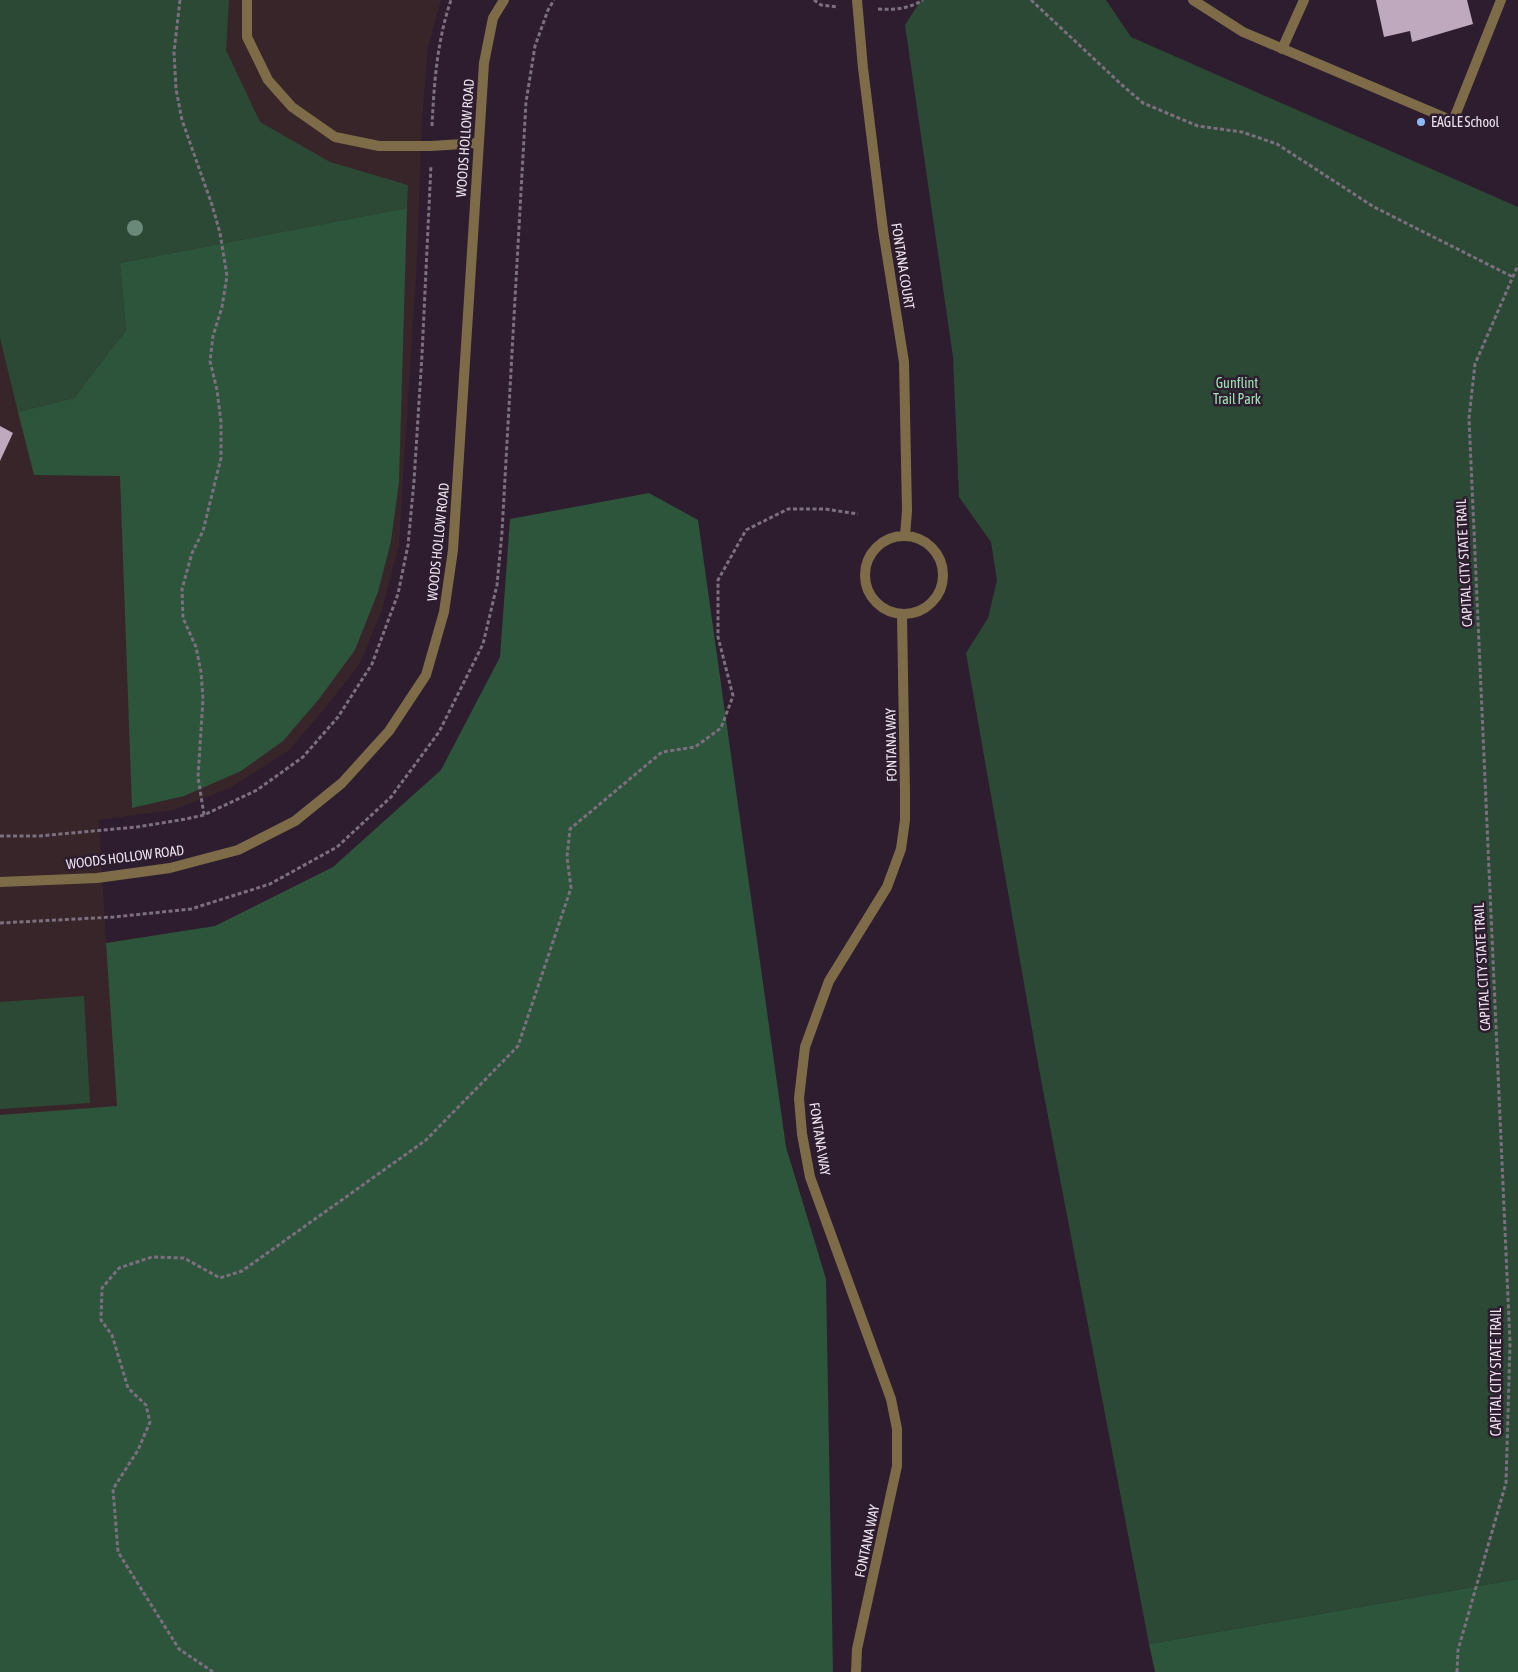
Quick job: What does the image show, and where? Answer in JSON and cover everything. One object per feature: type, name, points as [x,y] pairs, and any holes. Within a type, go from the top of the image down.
[{"type":"street","points":[[247,0],[248,37],[268,80],[292,106],[335,137],[379,146],[431,146],[478,143]]},
{"type":"street","name":"WOODS HOLLOW ROAD","points":[[0,882],[97,878],[170,868],[238,850],[295,821],[342,782],[389,730],[426,675],[444,612],[453,550],[484,63],[494,18],[504,0]]},
{"type":"street","name":"FONTANA COURT","points":[[857,0],[863,68],[883,230],[904,362],[907,511],[905,536]]},
{"type":"street","points":[[1193,0],[1243,32],[1453,121],[1501,0]]},
{"type":"street","points":[[1282,48],[1304,0]]},
{"type":"street","points":[[905,536],[928,544],[937,553],[942,564],[943,577],[941,589],[935,600],[926,608],[915,613],[902,615],[889,612],[878,604],[870,594],[866,581],[866,567],[871,555],[880,545],[892,538],[905,536]]},
{"type":"street","name":"FONTANA WAY","points":[[856,1672],[857,1650],[897,1466],[896,1429],[891,1399],[810,1177],[802,1134],[799,1098],[805,1047],[828,981],[887,886],[901,849],[905,811],[902,615]]},
{"type":"path","points":[[180,0],[174,52],[176,89],[182,120],[220,233],[227,276],[222,306],[213,336],[210,361],[217,390],[221,422],[221,458],[203,531],[192,553],[182,589],[183,618],[196,647],[201,672],[202,699],[198,777],[204,815]]},
{"type":"path","points":[[432,130],[434,84],[440,42],[451,0]]},
{"type":"path","points":[[0,923],[114,917],[191,909],[270,884],[337,847],[391,797],[439,732],[482,644],[497,584],[503,523],[526,102],[534,46],[554,0]]},
{"type":"path","points":[[814,0],[821,5],[835,7]]},
{"type":"path","points":[[897,10],[923,0]]},
{"type":"path","points":[[1030,0],[1143,102],[1198,126],[1242,132],[1277,144],[1374,207],[1513,277]]},
{"type":"path","points":[[0,836],[39,836],[137,827],[204,815],[257,790],[303,757],[338,717],[372,664],[398,594],[408,545],[414,481],[431,170]]},
{"type":"path","name":"CAPITAL CITY STATE TRAIL","points":[[1457,1672],[1458,1650],[1506,1483],[1510,1343],[1468,418],[1475,364],[1518,265]]},
{"type":"path","points":[[213,1672],[179,1648],[118,1552],[113,1489],[138,1450],[150,1422],[146,1405],[128,1388],[112,1335],[101,1320],[102,1288],[119,1268],[152,1257],[184,1258],[220,1278],[242,1272],[426,1140],[518,1046],[571,888],[568,858],[570,829],[662,752],[694,747],[721,728],[733,696],[718,637],[718,580],[746,530],[788,509],[825,509],[858,514]]},
{"type":"shaded area","points":[[0,0],[441,0],[428,47],[422,120],[417,258],[399,545],[382,610],[360,663],[322,712],[288,751],[230,788],[173,810],[99,820],[106,943],[159,1672],[0,1672]]},
{"type":"green space","points":[[0,0],[229,0],[226,50],[260,122],[330,162],[408,185],[407,208],[120,263],[126,330],[74,398],[18,412],[0,338]]},
{"type":"green space","name":"Gunflint Trail Park","points":[[921,0],[1106,0],[1131,37],[1518,207],[1518,1579],[1149,1644],[1039,1069],[966,653],[988,618],[997,580],[991,542],[959,497],[953,357],[905,25]]},
{"type":"green space","points":[[407,208],[399,482],[391,541],[378,592],[355,650],[319,699],[283,741],[241,771],[184,796],[132,808],[120,476],[34,475],[18,412],[74,398],[126,330],[120,263]]},
{"type":"green space","points":[[649,493],[698,520],[786,1147],[826,1279],[833,1672],[0,1672],[0,1115],[117,1106],[106,943],[215,926],[333,867],[441,770],[500,657],[510,519]]},
{"type":"green space","points":[[84,996],[90,1103],[0,1109],[0,1002]]},
{"type":"green space","points":[[1518,1579],[1518,1672],[1155,1672],[1149,1644]]},
{"type":"building","points":[[1376,0],[1467,0],[1473,24],[1412,42],[1410,31],[1384,37]]},
{"type":"building","points":[[0,426],[13,433],[0,461]]},
{"type":"place","name":"EAGLE School","points":[[1421,122]]}]
